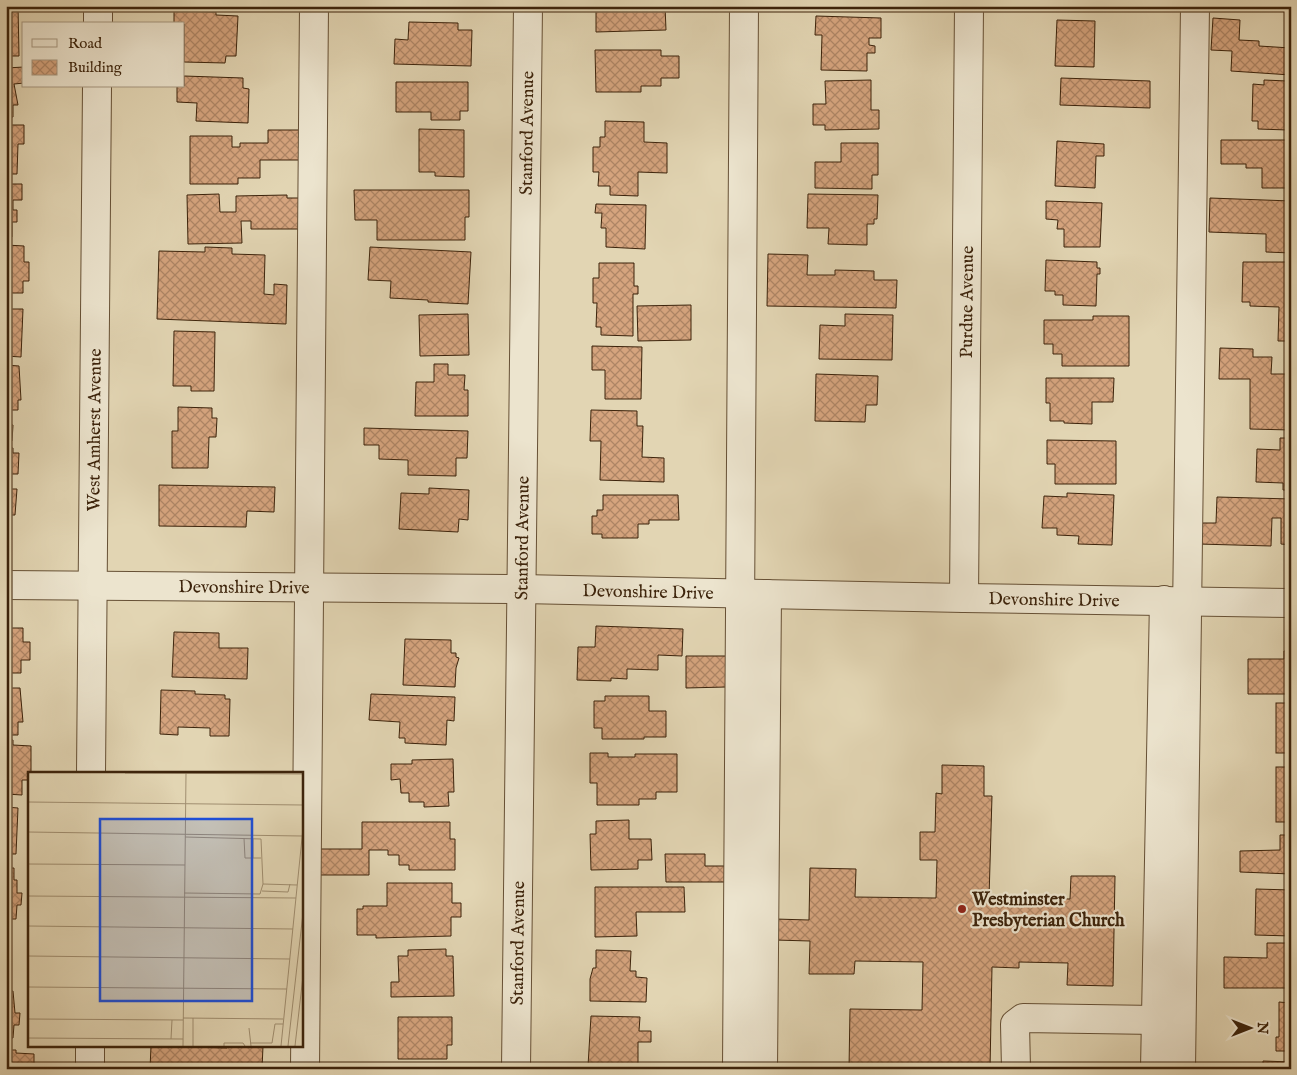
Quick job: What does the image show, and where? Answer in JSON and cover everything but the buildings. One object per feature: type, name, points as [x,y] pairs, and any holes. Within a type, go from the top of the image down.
[{"type":"street","points":[[98,6],[98,22]]},
{"type":"street","points":[[305,1069],[314,6]]},
{"type":"street","name":"Stanford Avenue","points":[[516,1069],[528,6]]},
{"type":"street","points":[[744,6],[763,1069]]},
{"type":"street","name":"Purdue Avenue","points":[[964,598],[969,6]]},
{"type":"street","points":[[1156,1069],[1156,1020],[1176,600],[1195,6]]},
{"type":"street","name":"West Amherst Avenue","points":[[91,772],[98,88]]},
{"type":"street","name":"Devonshire Drive","points":[[6,585],[521,589],[964,598],[1291,602]]},
{"type":"street","points":[[737,1069],[754,594]]},
{"type":"street","points":[[1176,600],[1181,1069]]},
{"type":"street","points":[[1016,1069],[1014,1024],[1023,1018],[1156,1020]]},
{"type":"street","points":[[90,1048],[90,1069]]},
{"type":"place","name":"Westminster Presbyterian Church","points":[[962,909]]}]
